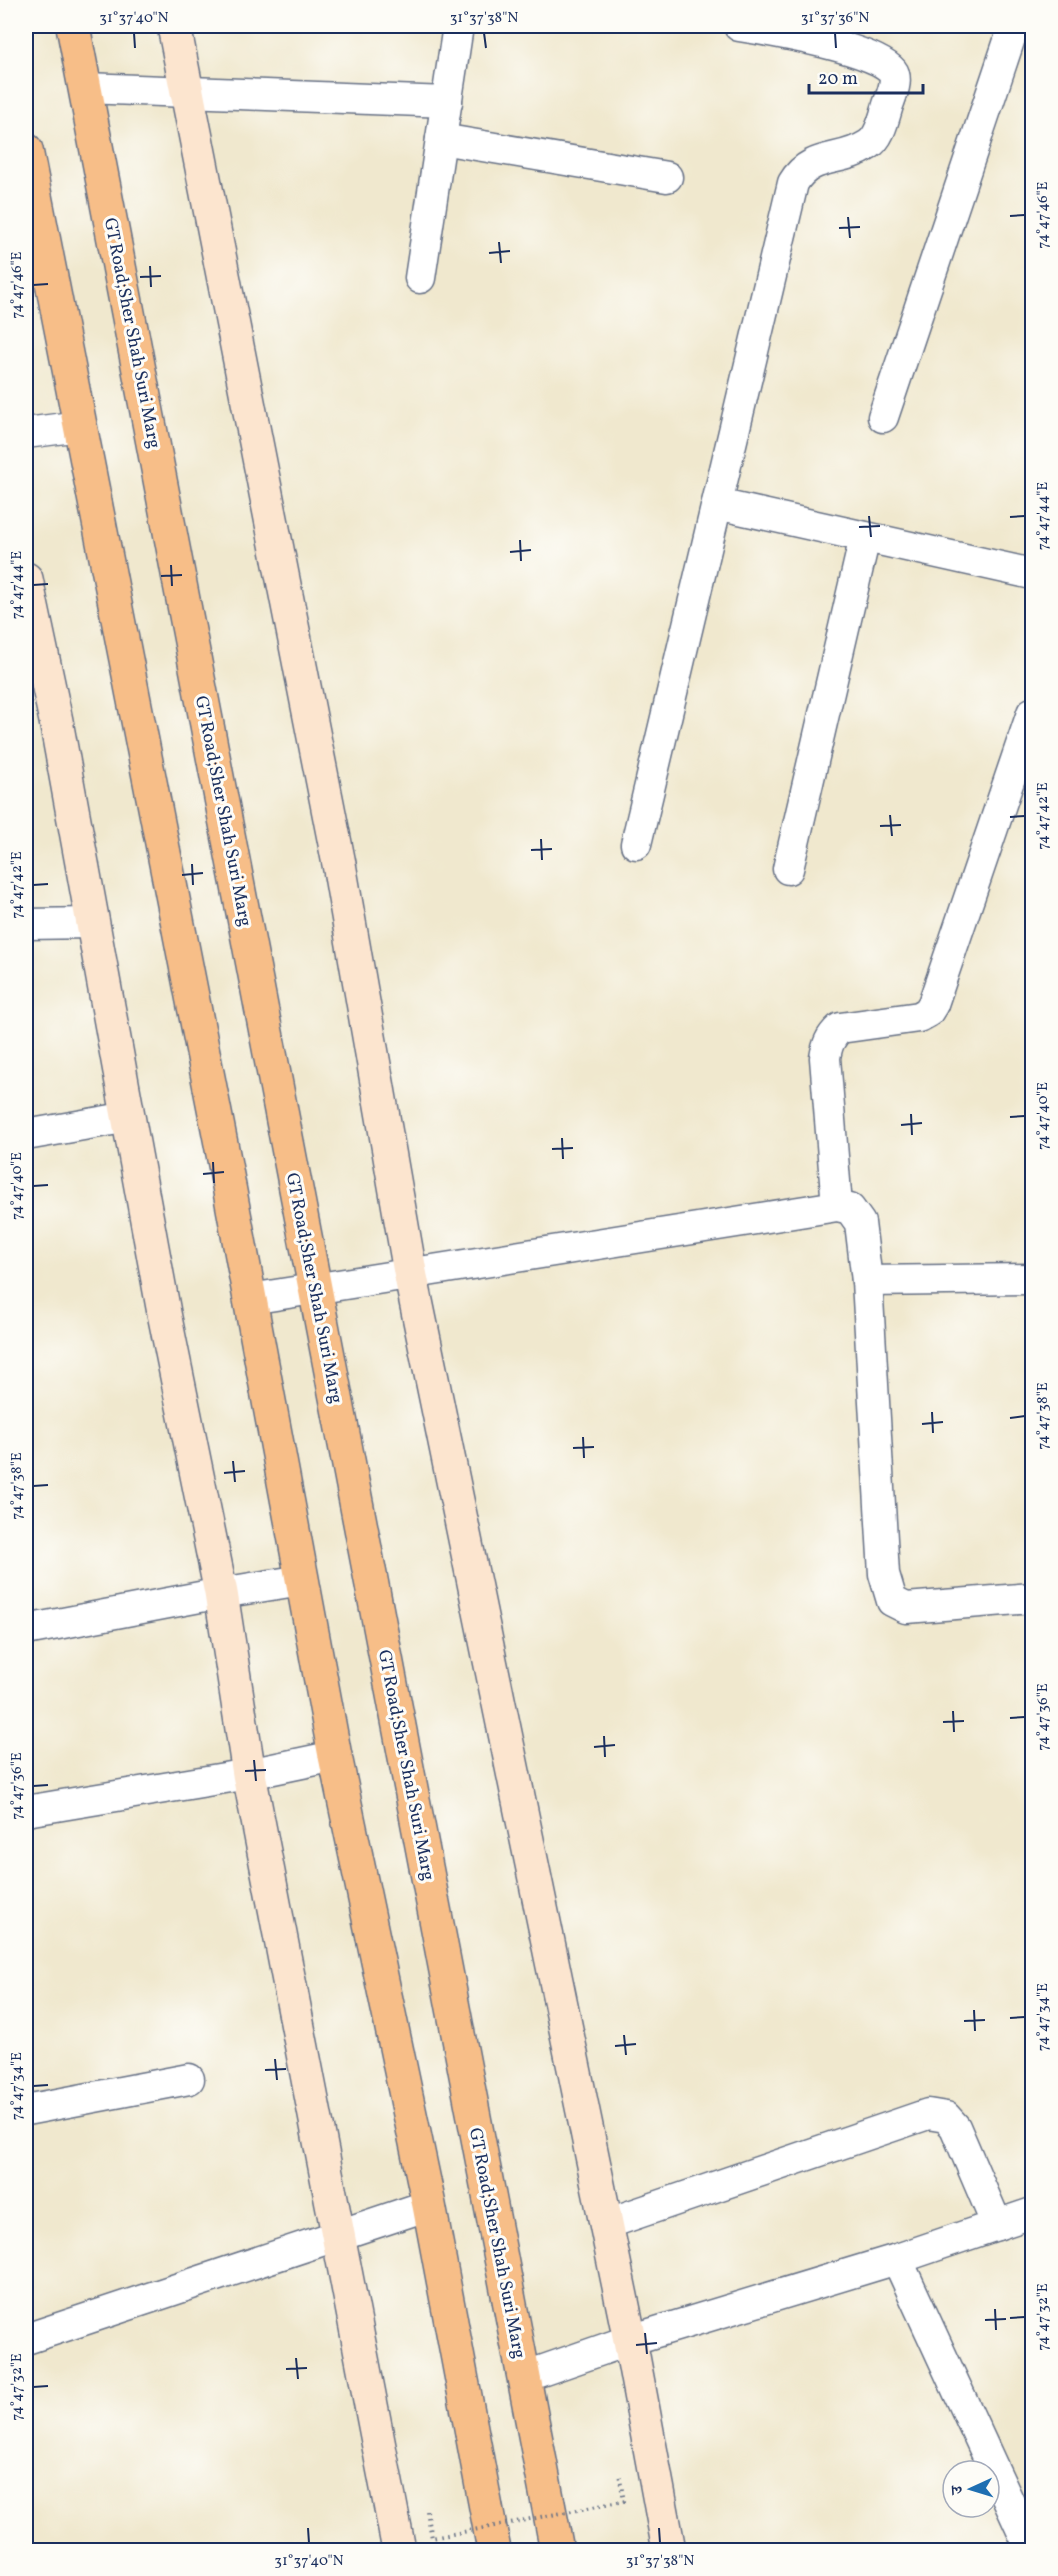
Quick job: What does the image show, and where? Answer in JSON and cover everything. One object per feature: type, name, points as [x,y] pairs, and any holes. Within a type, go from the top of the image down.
[{"type":"main road","name":"GT Road;Sher Shah Suri Marg","points":[[74,26],[557,2550]]},
{"type":"main road","points":[[174,26],[339,864],[410,1272],[630,2340],[669,2550]]},
{"type":"main road","points":[[28,171],[250,1299],[335,1756],[429,2205],[494,2550]]},
{"type":"main road","points":[[26,579],[56,721],[166,1325],[221,1593],[249,1774],[399,2550]]},
{"type":"street","points":[[420,278],[458,26]]},
{"type":"street","points":[[636,844],[793,183],[800,171],[812,164],[858,151],[871,143],[880,128],[894,86],[894,74],[889,66],[876,57],[787,34],[739,26]]},
{"type":"street","points":[[883,417],[1014,26]]},
{"type":"street","points":[[86,88],[447,102]]},
{"type":"street","points":[[441,139],[666,177]]},
{"type":"street","points":[[26,433],[80,426]]},
{"type":"street","points":[[717,504],[1032,574]]},
{"type":"street","points":[[788,869],[865,537]]},
{"type":"street","points":[[837,1206],[825,1058],[831,1036],[840,1028],[919,1017],[928,1012],[933,1004],[1032,713]]},
{"type":"street","points":[[26,924],[93,923]]},
{"type":"street","points":[[26,1135],[129,1118]]},
{"type":"street","points":[[250,1299],[837,1206],[850,1209],[860,1223],[867,1281],[884,1574],[892,1601],[906,1608],[1032,1598]]},
{"type":"street","points":[[867,1281],[1032,1279]]},
{"type":"street","points":[[26,1630],[221,1593],[302,1581]]},
{"type":"street","points":[[26,1811],[249,1774],[335,1756]]},
{"type":"street","points":[[26,2110],[189,2079]]},
{"type":"street","points":[[606,2224],[928,2114],[946,2117],[955,2127],[997,2225]]},
{"type":"street","points":[[26,2339],[429,2205]]},
{"type":"street","points":[[524,2377],[630,2340],[897,2259],[1032,2213]]},
{"type":"street","points":[[897,2259],[1031,2550]]},
{"type":"path","points":[[427,2511],[432,2538],[465,2532],[624,2501],[619,2474]]}]
